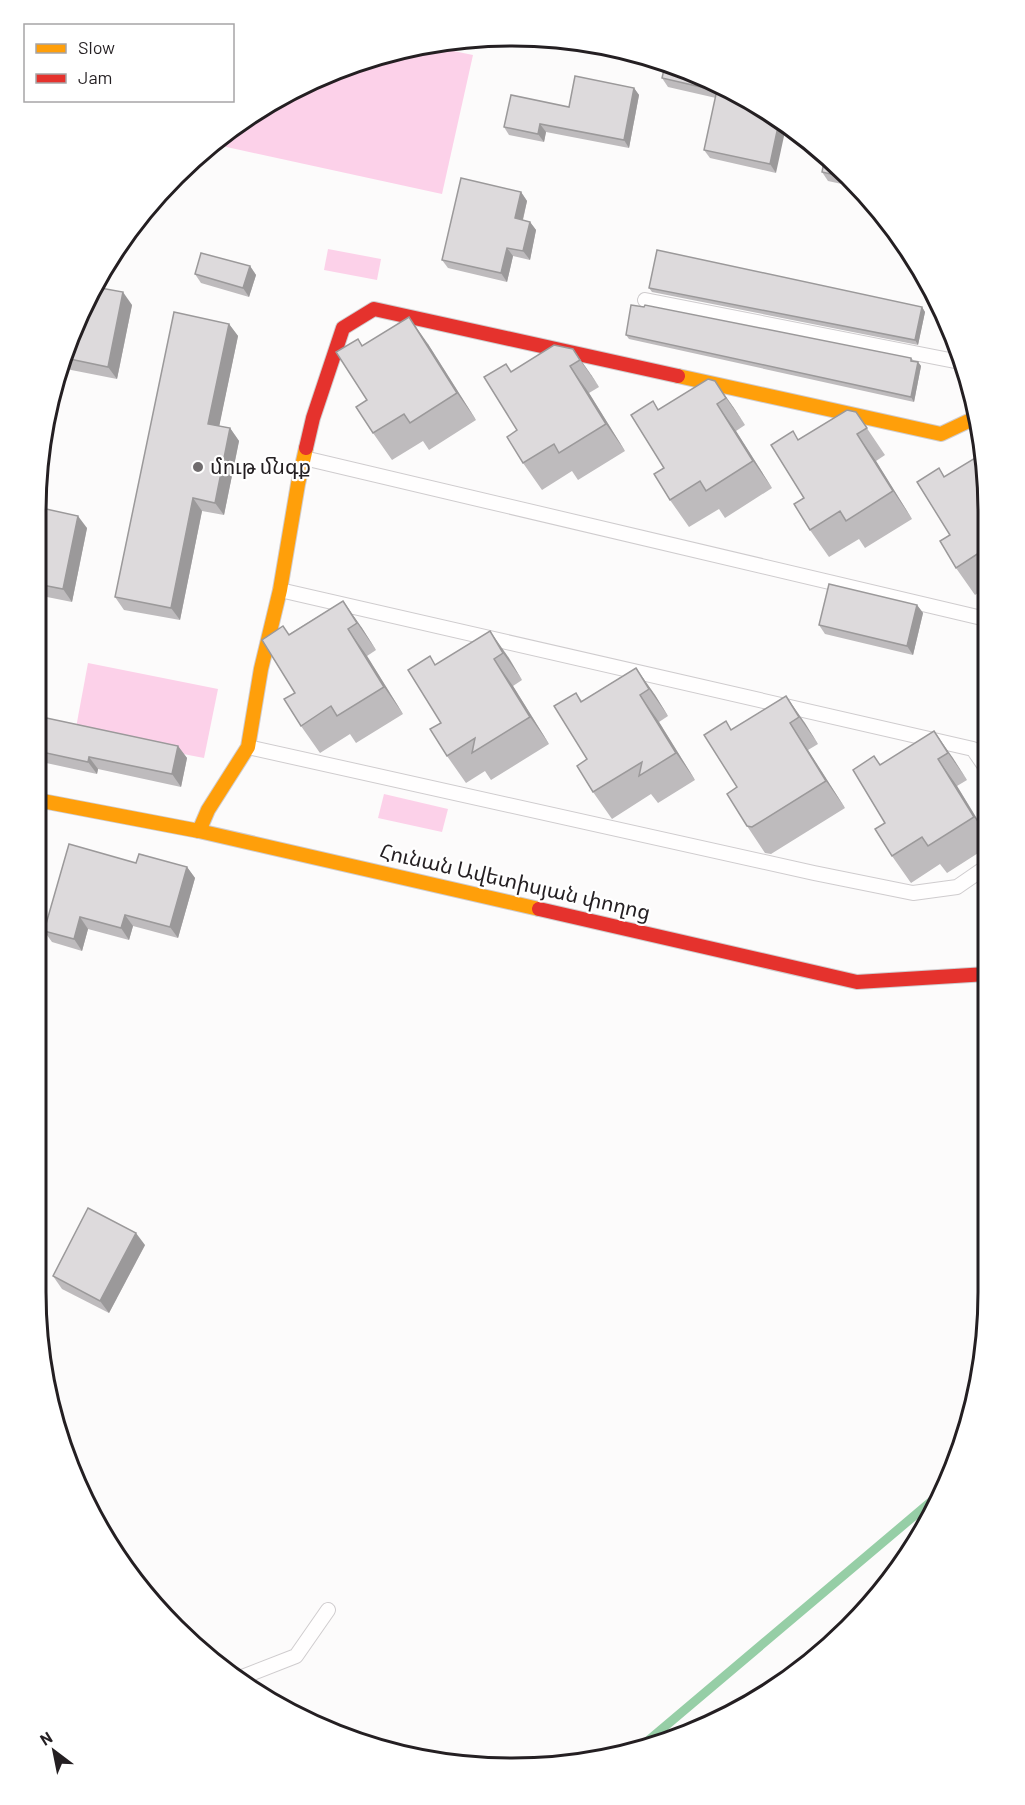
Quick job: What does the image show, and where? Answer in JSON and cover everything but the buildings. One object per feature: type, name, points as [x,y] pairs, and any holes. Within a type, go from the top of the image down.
[{"type":"street","points":[[199,831],[208,810],[248,747],[261,669],[280,590],[298,484],[313,418],[343,328],[374,309],[941,434],[970,420]]},
{"type":"street","name":"Հունան Ավետիսյան փողոց","points":[[46,802],[199,831],[857,982],[978,975]]},
{"type":"lane","points":[[645,300],[953,361]]},
{"type":"lane","points":[[304,458],[978,616]]},
{"type":"lane","points":[[280,590],[973,749],[978,756]]},
{"type":"lane","points":[[248,747],[913,893],[957,887],[978,873]]},
{"type":"lane","points":[[247,1675],[296,1656],[328,1610]]},
{"type":"shaded area","points":[[450,50],[473,55],[442,194],[225,147],[280,109],[334,82],[363,71],[392,62]]},
{"type":"shaded area","points":[[328,249],[381,259],[377,280],[324,270]]},
{"type":"shaded area","points":[[88,663],[218,689],[204,758],[75,733]]},
{"type":"shaded area","points":[[384,794],[448,809],[442,832],[378,818]]},
{"type":"waterway","points":[[653,1737],[927,1505]]},
{"type":"traffic: slow","points":[[678,376],[941,434],[970,420]]},
{"type":"traffic: slow","points":[[199,831],[208,810],[248,747],[261,669],[280,590],[306,448]]},
{"type":"traffic: slow","points":[[46,802],[199,831],[539,909]]},
{"type":"traffic: jam","points":[[306,448],[313,418],[343,328],[374,309],[678,376]]},
{"type":"traffic: jam","points":[[539,909],[857,982],[978,975]]},
{"type":"place","name":"մութ մնգք","points":[[198,467]]}]
